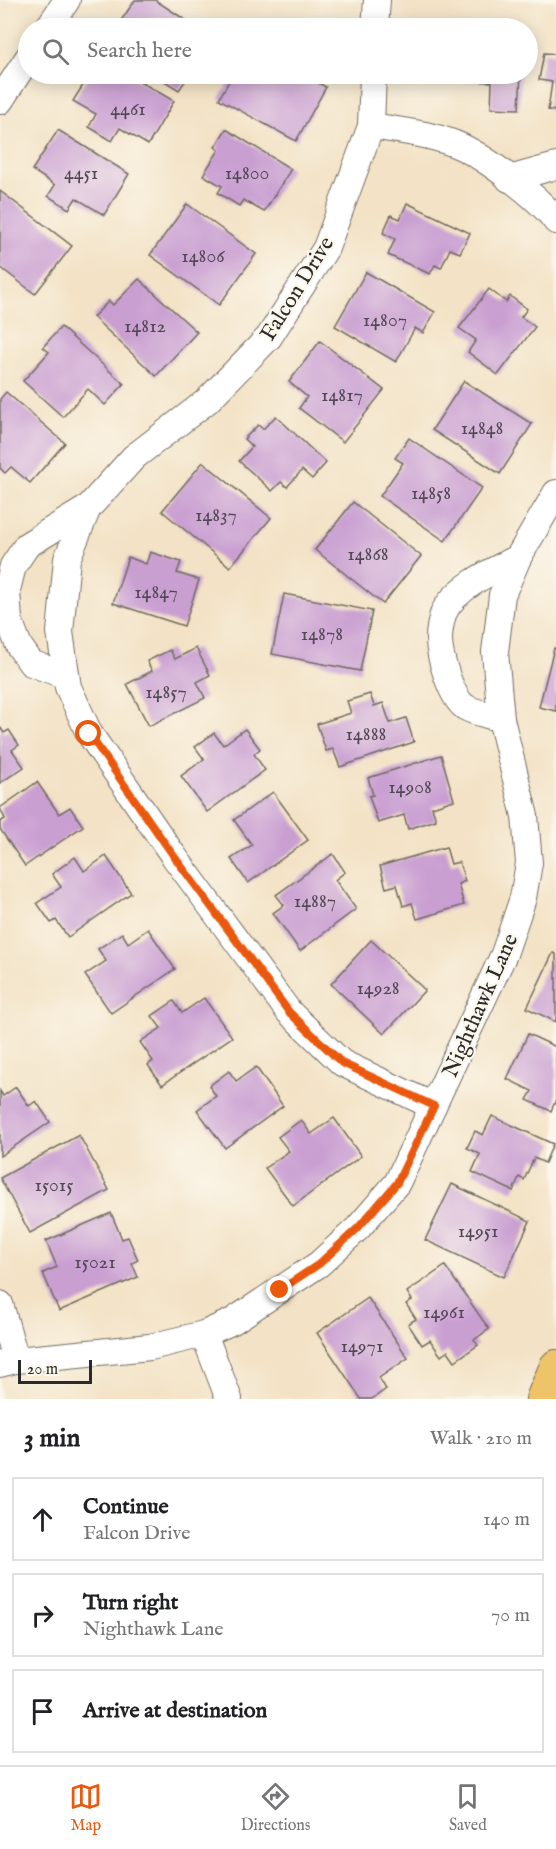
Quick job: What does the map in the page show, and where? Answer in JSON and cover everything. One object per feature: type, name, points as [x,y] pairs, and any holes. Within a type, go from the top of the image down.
[{"type":"main road","points":[[542,1399],[556,1366]]},
{"type":"street","points":[[55,18],[67,0]]},
{"type":"street","points":[[376,18],[377,0]]},
{"type":"street","points":[[0,101],[18,73]]},
{"type":"street","name":"Falcon Drive","points":[[66,676],[31,663],[19,646],[9,620],[7,590],[13,566],[27,545],[88,508],[134,457],[207,401],[269,337],[326,248],[371,126],[373,84]]},
{"type":"street","points":[[371,126],[431,137],[462,147],[521,187],[556,221]]},
{"type":"street","points":[[509,178],[556,166]]},
{"type":"street","name":"Nighthawk Lane","points":[[8,1362],[150,1347],[204,1334],[233,1321],[319,1264],[358,1228],[397,1183],[504,954],[524,897],[529,863],[525,816],[501,718],[495,652],[502,595],[518,558],[556,493]]},
{"type":"street","name":"Falcon Drive","points":[[88,508],[67,559],[60,632],[68,687],[89,734],[173,855],[289,1012],[342,1063],[434,1106]]},
{"type":"street","points":[[501,718],[465,706],[453,690],[443,664],[439,638],[445,611],[460,593],[478,579],[518,558]]},
{"type":"street","points":[[0,1304],[8,1362]]},
{"type":"street","points":[[204,1334],[229,1399]]},
{"type":"building","points":[[135,0],[155,0],[183,18],[123,18]]},
{"type":"building","points":[[544,53],[556,54],[556,111],[548,110],[552,82],[539,80]]},
{"type":"building","points":[[84,84],[144,84],[174,101],[148,145],[120,128],[112,141],[89,127],[96,114],[73,101]]},
{"type":"building","points":[[169,84],[183,84],[179,90]]},
{"type":"building","points":[[227,84],[320,84],[326,87],[296,141],[219,99]]},
{"type":"building","points":[[492,84],[520,84],[519,109],[491,108]]},
{"type":"building","points":[[226,129],[291,169],[264,212],[243,200],[239,206],[218,193],[222,186],[203,175],[219,150],[215,147]]},
{"type":"building","points":[[58,130],[129,174],[104,215],[76,198],[69,209],[48,196],[55,185],[32,170]]},
{"type":"building","points":[[0,191],[72,246],[35,294],[0,267]]},
{"type":"building","points":[[407,203],[470,233],[460,253],[450,249],[441,268],[435,265],[430,274],[388,255],[395,239],[383,233],[391,215],[400,219]]},
{"type":"building","points":[[187,204],[256,254],[219,305],[150,255]]},
{"type":"building","points":[[366,272],[435,312],[423,333],[415,328],[396,362],[335,326]]},
{"type":"building","points":[[139,279],[197,332],[156,376],[93,317],[109,301],[113,305]]},
{"type":"building","points":[[489,289],[506,302],[510,296],[527,309],[521,317],[535,327],[498,375],[468,352],[476,340],[459,328]]},
{"type":"building","points":[[61,327],[124,384],[105,405],[88,389],[63,417],[23,381],[49,352],[43,347]]},
{"type":"building","points":[[320,341],[384,390],[343,442],[299,408],[307,397],[289,382]]},
{"type":"building","points":[[464,381],[532,424],[500,474],[432,430]]},
{"type":"building","points":[[6,392],[65,443],[30,483],[11,467],[5,473],[0,468],[0,399]]},
{"type":"building","points":[[276,416],[326,463],[312,479],[302,470],[287,487],[281,482],[272,491],[239,461],[252,447],[244,439],[258,425],[263,429]]},
{"type":"building","points":[[409,438],[482,488],[445,541],[380,496],[403,463],[395,458]]},
{"type":"building","points":[[203,462],[271,518],[230,567],[162,511]]},
{"type":"building","points":[[353,502],[421,556],[383,604],[315,550]]},
{"type":"building","points":[[150,552],[181,562],[177,573],[199,580],[184,626],[113,603],[128,557],[146,564]]},
{"type":"building","points":[[284,594],[372,611],[360,671],[272,654]]},
{"type":"building","points":[[196,648],[210,675],[197,682],[205,698],[149,726],[127,684],[152,671],[147,661],[170,650],[175,659]]},
{"type":"building","points":[[554,648],[556,649],[556,711],[539,707]]},
{"type":"building","points":[[370,694],[374,706],[383,703],[390,723],[406,718],[414,742],[340,767],[333,749],[326,751],[317,724],[351,713],[347,701]]},
{"type":"building","points":[[0,727],[4,733],[9,730],[19,745],[12,750],[24,767],[0,783]]},
{"type":"building","points":[[245,729],[260,749],[254,754],[265,770],[207,812],[181,776],[204,759],[195,747],[214,733],[223,745]]},
{"type":"building","points":[[441,755],[454,800],[432,807],[436,820],[408,829],[404,815],[378,823],[369,796],[373,795],[368,778]]},
{"type":"building","points":[[37,782],[59,814],[70,807],[83,826],[25,866],[0,829],[0,822],[5,819],[0,808]]},
{"type":"building","points":[[273,792],[308,840],[248,883],[231,859],[252,845],[234,820]]},
{"type":"building","points":[[446,847],[451,864],[459,862],[465,881],[458,884],[464,905],[417,919],[412,903],[403,906],[397,885],[386,888],[380,866]]},
{"type":"building","points":[[333,854],[345,872],[335,880],[356,909],[300,951],[273,913],[284,905],[276,895]]},
{"type":"building","points":[[106,856],[131,893],[68,937],[56,920],[51,923],[37,903],[61,887],[52,874],[75,857],[84,871]]},
{"type":"building","points":[[148,929],[175,969],[111,1013],[85,975],[106,961],[98,949],[122,933],[128,943]]},
{"type":"building","points":[[371,940],[425,990],[384,1034],[331,984]]},
{"type":"building","points":[[553,953],[556,954],[556,1022],[527,1008]]},
{"type":"building","points":[[204,998],[232,1037],[162,1085],[148,1065],[153,1061],[140,1042],[161,1028],[152,1016],[174,1001],[182,1013]]},
{"type":"building","points":[[528,1034],[556,1047],[556,1104],[551,1111],[527,1100],[532,1091],[507,1079]]},
{"type":"building","points":[[256,1067],[283,1106],[225,1148],[197,1110],[216,1096],[209,1086],[229,1071],[236,1081]]},
{"type":"building","points":[[16,1087],[29,1106],[36,1101],[50,1122],[0,1156],[0,1091],[3,1096]]},
{"type":"building","points":[[492,1116],[553,1144],[545,1163],[534,1158],[524,1180],[519,1177],[513,1191],[472,1172],[480,1154],[467,1148],[475,1131],[483,1135]]},
{"type":"building","points":[[334,1118],[361,1156],[293,1206],[265,1168],[289,1151],[278,1137],[301,1120],[311,1134]]},
{"type":"building","points":[[79,1135],[109,1190],[30,1233],[0,1178]]},
{"type":"building","points":[[452,1184],[530,1221],[504,1277],[425,1240]]},
{"type":"building","points":[[111,1213],[122,1239],[128,1237],[138,1260],[132,1263],[138,1277],[59,1311],[43,1273],[57,1267],[46,1241]]},
{"type":"building","points":[[445,1266],[489,1329],[474,1340],[478,1345],[455,1361],[448,1351],[441,1356],[430,1340],[422,1345],[408,1324],[416,1319],[406,1304],[412,1300],[407,1292]]},
{"type":"building","points":[[368,1298],[408,1358],[379,1378],[386,1389],[372,1399],[361,1399],[317,1333]]},
{"type":"route","points":[[89,734],[173,855],[289,1012],[342,1063],[434,1106],[397,1183],[358,1228],[319,1264],[280,1290]]}]
